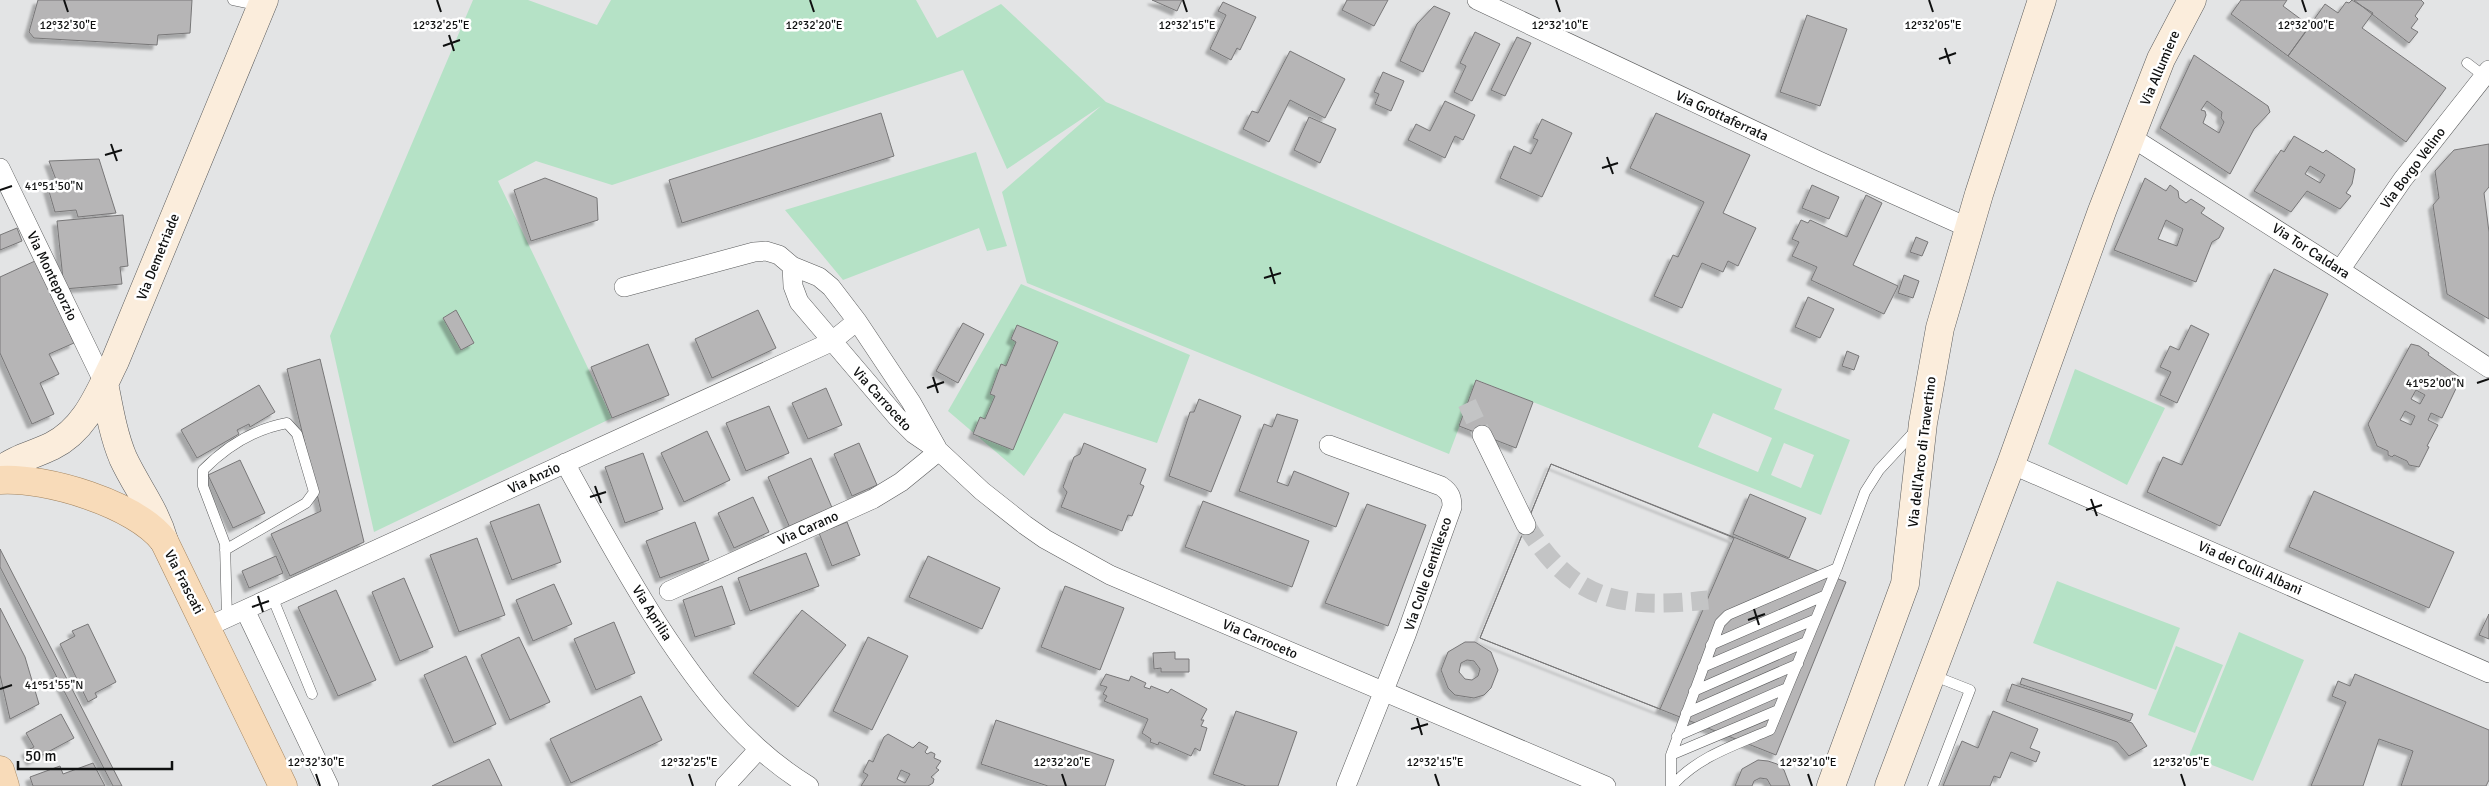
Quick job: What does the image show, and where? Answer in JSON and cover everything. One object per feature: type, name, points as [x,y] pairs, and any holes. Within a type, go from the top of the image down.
[{"type":"main road","name":"Via dell'Arco di Travertino","points":[[1832,786],[1905,584],[1923,423],[1940,328],[1969,228],[2042,0]]},
{"type":"main road","name":"Via Allumiere","points":[[2131,137],[2161,59],[2192,0]]},
{"type":"main road","name":"Via Demetriade","points":[[0,471],[14,461],[51,446],[70,434],[84,418],[104,383],[263,3]]},
{"type":"main road","points":[[1889,786],[2011,464],[2131,137]]},
{"type":"main road","points":[[104,383],[112,420],[123,456],[157,518],[164,542]]},
{"type":"main road","name":"Via Frascati","points":[[0,480],[42,482],[94,498],[149,524],[164,542],[217,622],[283,786]]},
{"type":"main road","points":[[0,770],[5,786]]},
{"type":"street","name":"Via Grottaferrata","points":[[1477,0],[1819,161],[1969,228]]},
{"type":"street","name":"Via Borgo Velino","points":[[2340,270],[2403,179],[2486,73]]},
{"type":"street","name":"Via Tor Caldara","points":[[2131,137],[2340,270],[2489,368]]},
{"type":"street","name":"Via Monteporzio","points":[[0,168],[104,383]]},
{"type":"street","name":"Via Carroceto","points":[[624,287],[759,252],[778,255],[792,266],[826,282],[857,321],[920,415],[939,451]]},
{"type":"street","name":"Via Carroceto","points":[[792,266],[793,286],[799,302],[831,342],[903,423],[914,434],[939,451],[982,491],[1045,539],[1110,576],[1606,786]]},
{"type":"street","name":"Via Anzio","points":[[217,622],[273,599],[831,342],[857,321]]},
{"type":"street","points":[[1482,435],[1526,525]]},
{"type":"street","name":"Via Colle Gentilesco","points":[[1330,445],[1441,486],[1450,493],[1452,499],[1452,507],[1384,691]]},
{"type":"street","name":"Via Carano","points":[[670,591],[873,499],[901,482],[939,451]]},
{"type":"street","name":"Via Aprilia","points":[[565,463],[603,533],[690,673],[718,709],[758,750],[809,786]]},
{"type":"street","name":"Via dei Colli Albani","points":[[2011,464],[2489,673]]},
{"type":"street","points":[[245,610],[329,786]]},
{"type":"street","points":[[1346,786],[1384,691]]},
{"type":"street","points":[[725,786],[758,750]]},
{"type":"lane","points":[[232,0],[263,3]]},
{"type":"lane","points":[[2467,63],[2486,73]]},
{"type":"lane","points":[[217,622],[225,550],[203,486],[203,470],[222,451],[268,426],[287,423],[297,434],[314,492],[306,503],[225,550]]},
{"type":"lane","points":[[1672,786],[1686,771],[1702,760],[1770,730],[1837,568],[1859,505],[1871,482],[1887,460],[1923,423]]},
{"type":"lane","points":[[1672,786],[1671,755],[1720,623],[1728,616],[1837,568]]},
{"type":"lane","points":[[1711,645],[1826,595]]},
{"type":"lane","points":[[273,599],[312,694]]},
{"type":"lane","points":[[1703,667],[1816,619]]},
{"type":"lane","points":[[1694,691],[1806,642]]},
{"type":"lane","points":[[1686,713],[1798,664]]},
{"type":"lane","points":[[1931,675],[1970,690],[1933,786]]},
{"type":"lane","points":[[1677,736],[1787,688]]},
{"type":"lane","points":[[1671,755],[1778,710]]},
{"type":"green space","points":[[473,0],[528,0],[597,25],[611,0],[916,0],[937,38],[1001,4],[1106,102],[1782,389],[1774,409],[1850,440],[1821,515],[1477,380],[1449,454],[1027,283],[1002,192],[1101,106],[1007,169],[963,70],[612,185],[536,161],[498,181],[612,418],[374,532],[330,336]],"holes":[[[1713,413],[1772,438],[1758,472],[1698,447]],[[1784,443],[1814,455],[1801,488],[1771,475]]]},
{"type":"green space","points":[[976,152],[1007,246],[987,251],[979,228],[843,280],[785,210]]},
{"type":"green space","points":[[1021,284],[1190,355],[1157,443],[1064,413],[1024,476],[948,411]]},
{"type":"green space","points":[[2075,369],[2165,408],[2127,485],[2048,444]]},
{"type":"green space","points":[[2057,581],[2180,628],[2156,690],[2033,643]]},
{"type":"green space","points":[[2239,632],[2304,660],[2253,781],[2189,756]]},
{"type":"green space","points":[[2176,646],[2223,665],[2195,733],[2148,715]]},
{"type":"building","points":[[38,0],[192,0],[190,33],[158,35],[157,45],[34,38],[29,32]]},
{"type":"building","points":[[1152,0],[1182,0],[1177,11]]},
{"type":"building","points":[[1347,0],[1388,0],[1374,26],[1342,10]]},
{"type":"building","points":[[2241,0],[2287,0],[2283,6],[2310,26],[2288,56],[2231,14]]},
{"type":"building","points":[[2352,0],[2373,13],[2362,28],[2446,88],[2406,142],[2288,56],[2325,4],[2338,13],[2346,2],[2349,3]]},
{"type":"building","points":[[2354,0],[2421,0],[2424,3],[2415,16],[2418,19],[2411,28],[2418,32],[2409,43]]},
{"type":"building","points":[[1223,2],[1256,17],[1240,50],[1237,48],[1231,60],[1210,49],[1226,15],[1218,11]]},
{"type":"building","points":[[1434,6],[1450,13],[1423,72],[1400,61],[1417,24]]},
{"type":"building","points":[[1807,15],[1847,29],[1820,106],[1780,92]]},
{"type":"building","points":[[1475,32],[1500,44],[1472,101],[1454,92],[1466,66],[1460,63]]},
{"type":"building","points":[[1517,37],[1531,43],[1505,96],[1491,90]]},
{"type":"building","points":[[1290,51],[1345,79],[1325,118],[1290,100],[1269,142],[1243,129],[1252,111],[1258,113]]},
{"type":"building","points":[[2194,55],[2268,106],[2270,112],[2254,129],[2230,174],[2160,128]],"holes":[[[2207,101],[2222,112],[2221,118],[2224,122],[2219,133],[2203,123],[2206,115],[2205,111],[2201,110]]]},
{"type":"building","points":[[1383,72],[1404,81],[1391,111],[1375,104],[1379,94],[1374,92]]},
{"type":"building","points":[[1445,101],[1475,115],[1463,140],[1455,136],[1445,158],[1408,140],[1416,124],[1430,131]]},
{"type":"building","points":[[881,113],[894,156],[682,223],[669,180]]},
{"type":"building","points":[[1656,113],[1750,155],[1723,213],[1756,228],[1738,266],[1728,261],[1723,272],[1702,263],[1682,308],[1654,296],[1673,255],[1678,257],[1704,202],[1630,168]]},
{"type":"building","points":[[1309,117],[1336,129],[1320,163],[1294,150]]},
{"type":"building","points":[[1542,119],[1572,133],[1542,197],[1500,178],[1514,146],[1531,154],[1538,140],[1533,138]]},
{"type":"building","points":[[2294,136],[2323,153],[2326,150],[2355,169],[2352,184],[2346,193],[2351,196],[2340,209],[2307,191],[2291,212],[2254,191],[2281,150],[2284,152]],"holes":[[[2310,166],[2325,175],[2320,183],[2305,174]]]},
{"type":"building","points":[[2489,144],[2489,187],[2484,193],[2489,232],[2489,319],[2447,294],[2433,205],[2439,198],[2435,171],[2454,150]]},
{"type":"building","points":[[99,159],[116,213],[78,217],[76,210],[55,212],[48,188],[58,185],[49,161]]},
{"type":"building","points":[[545,178],[597,198],[598,220],[531,241],[514,190]]},
{"type":"building","points":[[2145,178],[2166,191],[2170,185],[2178,191],[2179,198],[2186,203],[2191,199],[2205,208],[2201,213],[2224,228],[2219,238],[2212,242],[2196,282],[2114,250]],"holes":[[[2166,220],[2183,229],[2177,246],[2158,239]]]},
{"type":"building","points":[[1812,185],[1839,197],[1829,219],[1802,208]]},
{"type":"building","points":[[1866,195],[1882,203],[1853,265],[1898,286],[1884,314],[1811,280],[1817,267],[1792,256],[1799,242],[1792,239],[1801,220],[1808,223],[1810,220],[1847,237]]},
{"type":"building","points":[[123,215],[128,266],[120,267],[122,284],[64,289],[57,221]]},
{"type":"building","points":[[17,228],[22,241],[0,250],[0,235]]},
{"type":"building","points":[[1916,237],[1928,242],[1922,256],[1910,252]]},
{"type":"building","points":[[35,261],[74,343],[49,354],[59,374],[40,383],[54,414],[32,424],[0,353],[0,277]]},
{"type":"building","points":[[2274,269],[2328,294],[2220,526],[2147,492],[2163,457],[2182,465]]},
{"type":"building","points":[[1904,275],[1919,281],[1913,298],[1898,293]]},
{"type":"building","points":[[1808,297],[1834,309],[1820,338],[1795,327]]},
{"type":"building","points":[[456,310],[474,343],[461,350],[443,318]]},
{"type":"building","points":[[758,310],[776,348],[712,378],[695,339]]},
{"type":"building","points":[[963,323],[984,334],[958,383],[936,371]]},
{"type":"building","points":[[1017,325],[1058,342],[1013,450],[973,434],[980,417],[985,419],[995,396],[990,394],[1001,364],[1006,366],[1016,342],[1011,339]]},
{"type":"building","points":[[2191,325],[2209,334],[2177,403],[2160,395],[2171,372],[2160,367],[2170,346],[2179,350]]},
{"type":"building","points":[[648,344],[669,395],[612,418],[591,367]]},
{"type":"building","points":[[2411,344],[2419,346],[2429,353],[2428,355],[2461,378],[2442,418],[2431,413],[2428,420],[2438,425],[2419,467],[2409,465],[2407,461],[2394,455],[2392,457],[2388,455],[2388,451],[2377,446],[2368,424]],"holes":[[[2416,390],[2425,395],[2420,404],[2411,399]],[[2405,411],[2415,416],[2411,425],[2400,420]]]},
{"type":"building","points":[[1847,351],[1859,356],[1854,370],[1842,366]]},
{"type":"building","points":[[320,359],[364,542],[290,576],[271,534],[321,511],[287,369]]},
{"type":"building","points":[[1476,380],[1533,402],[1516,448],[1459,426]]},
{"type":"building","points":[[259,385],[275,412],[250,427],[249,424],[237,430],[239,434],[197,458],[181,430]]},
{"type":"building","points":[[826,388],[842,425],[808,439],[792,403]]},
{"type":"building","points":[[1199,399],[1241,416],[1211,492],[1169,476],[1190,412],[1194,412]]},
{"type":"building","points":[[769,406],[789,453],[746,471],[726,423]]},
{"type":"building","points":[[1277,414],[1298,420],[1277,482],[1288,486],[1294,471],[1349,493],[1336,527],[1239,491],[1264,424],[1272,427]]},
{"type":"building","points":[[707,431],[730,480],[684,502],[661,453]]},
{"type":"building","points":[[859,443],[877,485],[852,496],[834,454]]},
{"type":"building","points":[[1084,443],[1146,469],[1140,484],[1144,486],[1132,516],[1128,515],[1122,531],[1061,507],[1067,492],[1063,487],[1074,457],[1080,454]]},
{"type":"building","points":[[643,453],[663,509],[625,523],[605,467]]},
{"type":"building","points":[[811,458],[833,510],[790,528],[768,477]]},
{"type":"building","points":[[240,460],[265,513],[233,528],[208,475]]},
{"type":"building","points":[[1551,464],[1846,582],[1776,755],[1480,638]]},
{"type":"building","points":[[1551,464],[1734,538],[1660,709],[1480,638]]},
{"type":"building","points":[[2314,491],[2454,552],[2429,608],[2289,547]]},
{"type":"building","points":[[1750,494],[1806,518],[1789,558],[1733,534]]},
{"type":"building","points":[[753,497],[769,532],[734,548],[718,513]]},
{"type":"building","points":[[1203,501],[1309,541],[1292,587],[1185,547]]},
{"type":"building","points":[[539,504],[561,562],[512,580],[490,522]]},
{"type":"building","points":[[1367,504],[1426,525],[1388,626],[1325,603]]},
{"type":"building","points":[[695,522],[709,560],[660,578],[646,541]]},
{"type":"building","points":[[847,522],[860,555],[832,566],[819,533]]},
{"type":"building","points":[[477,538],[505,615],[459,632],[430,555]]},
{"type":"building","points":[[0,549],[122,786],[113,786],[0,567]]},
{"type":"building","points":[[806,553],[819,586],[750,611],[738,578]]},
{"type":"building","points":[[276,556],[283,573],[249,588],[242,571]]},
{"type":"building","points":[[928,556],[1000,588],[982,629],[909,597]]},
{"type":"building","points":[[404,578],[433,647],[400,661],[372,592]]},
{"type":"building","points":[[554,584],[572,624],[533,641],[516,600]]},
{"type":"building","points":[[722,586],[735,624],[695,637],[683,600]]},
{"type":"building","points":[[1065,586],[1124,608],[1100,670],[1041,647]]},
{"type":"building","points":[[336,590],[376,680],[338,696],[298,607]]},
{"type":"building","points":[[0,608],[25,657],[39,704],[10,719],[0,675]]},
{"type":"building","points":[[802,610],[846,645],[798,707],[753,673]]},
{"type":"building","points":[[2489,614],[2489,639],[2479,635]]},
{"type":"building","points":[[614,622],[635,673],[596,690],[574,639]]},
{"type":"building","points":[[88,624],[116,682],[95,693],[97,697],[88,702],[60,644],[75,636],[72,631]]},
{"type":"building","points":[[519,637],[550,702],[510,720],[481,655]]},
{"type":"building","points":[[868,637],[908,656],[872,730],[833,711]]},
{"type":"building","points":[[1465,642],[1475,642],[1491,652],[1498,670],[1491,688],[1484,695],[1474,698],[1455,695],[1448,688],[1441,670],[1448,652]],"holes":[[[1467,660],[1474,661],[1480,669],[1478,676],[1472,680],[1465,679],[1459,672],[1461,663]]]},
{"type":"building","points":[[1175,652],[1175,659],[1189,659],[1189,672],[1161,672],[1161,668],[1154,669],[1153,653]]},
{"type":"building","points":[[466,656],[496,724],[454,743],[424,675]]},
{"type":"building","points":[[1106,674],[1129,681],[1131,676],[1146,683],[1144,687],[1150,689],[1151,686],[1168,693],[1171,689],[1207,709],[1201,720],[1204,720],[1201,726],[1207,728],[1200,751],[1195,748],[1191,756],[1159,742],[1158,745],[1150,742],[1151,739],[1142,733],[1148,719],[1104,701],[1107,696],[1103,694],[1107,687],[1100,685]]},
{"type":"building","points":[[2355,674],[2489,730],[2489,780],[2486,786],[2401,786],[2413,751],[2379,739],[2363,786],[2311,786],[2346,702],[2332,696],[2338,681],[2350,686]]},
{"type":"building","points":[[2022,678],[2133,714],[2130,721],[2020,684]]},
{"type":"building","points":[[2012,684],[2132,723],[2147,746],[2129,756],[2117,742],[2006,701]]},
{"type":"building","points":[[641,696],[662,740],[571,783],[550,739]]},
{"type":"building","points":[[1236,711],[1297,732],[1278,786],[1246,786],[1213,774]]},
{"type":"building","points":[[1993,711],[2038,729],[2030,748],[2040,752],[2036,762],[2011,752],[2000,778],[1994,776],[1990,786],[1943,786],[1962,741],[1978,748]]},
{"type":"building","points":[[61,714],[74,738],[31,761],[26,751],[34,747],[26,733]]},
{"type":"building","points":[[996,720],[1114,760],[1105,786],[1048,786],[981,764]]},
{"type":"building","points":[[888,734],[913,748],[919,742],[928,747],[925,752],[927,754],[931,752],[935,754],[934,758],[941,761],[936,768],[939,770],[931,777],[934,779],[933,783],[928,786],[861,786],[868,775],[863,772],[869,760],[873,762],[884,737]],"holes":[[[901,770],[910,774],[905,783],[897,779]]]},
{"type":"building","points":[[489,759],[502,786],[432,786]]},
{"type":"building","points":[[1758,760],[1777,764],[1784,770],[1790,786],[1771,786],[1767,779],[1760,778],[1754,781],[1752,786],[1735,786],[1742,769]]},
{"type":"building","points":[[93,763],[105,786],[33,786],[30,777],[60,766],[63,774]]},
{"type":"tunnel","points":[[1467,403],[1482,435]]},
{"type":"tunnel","points":[[1526,525],[1544,551],[1562,571],[1582,585],[1603,595],[1626,601],[1651,603],[1708,600]]}]
